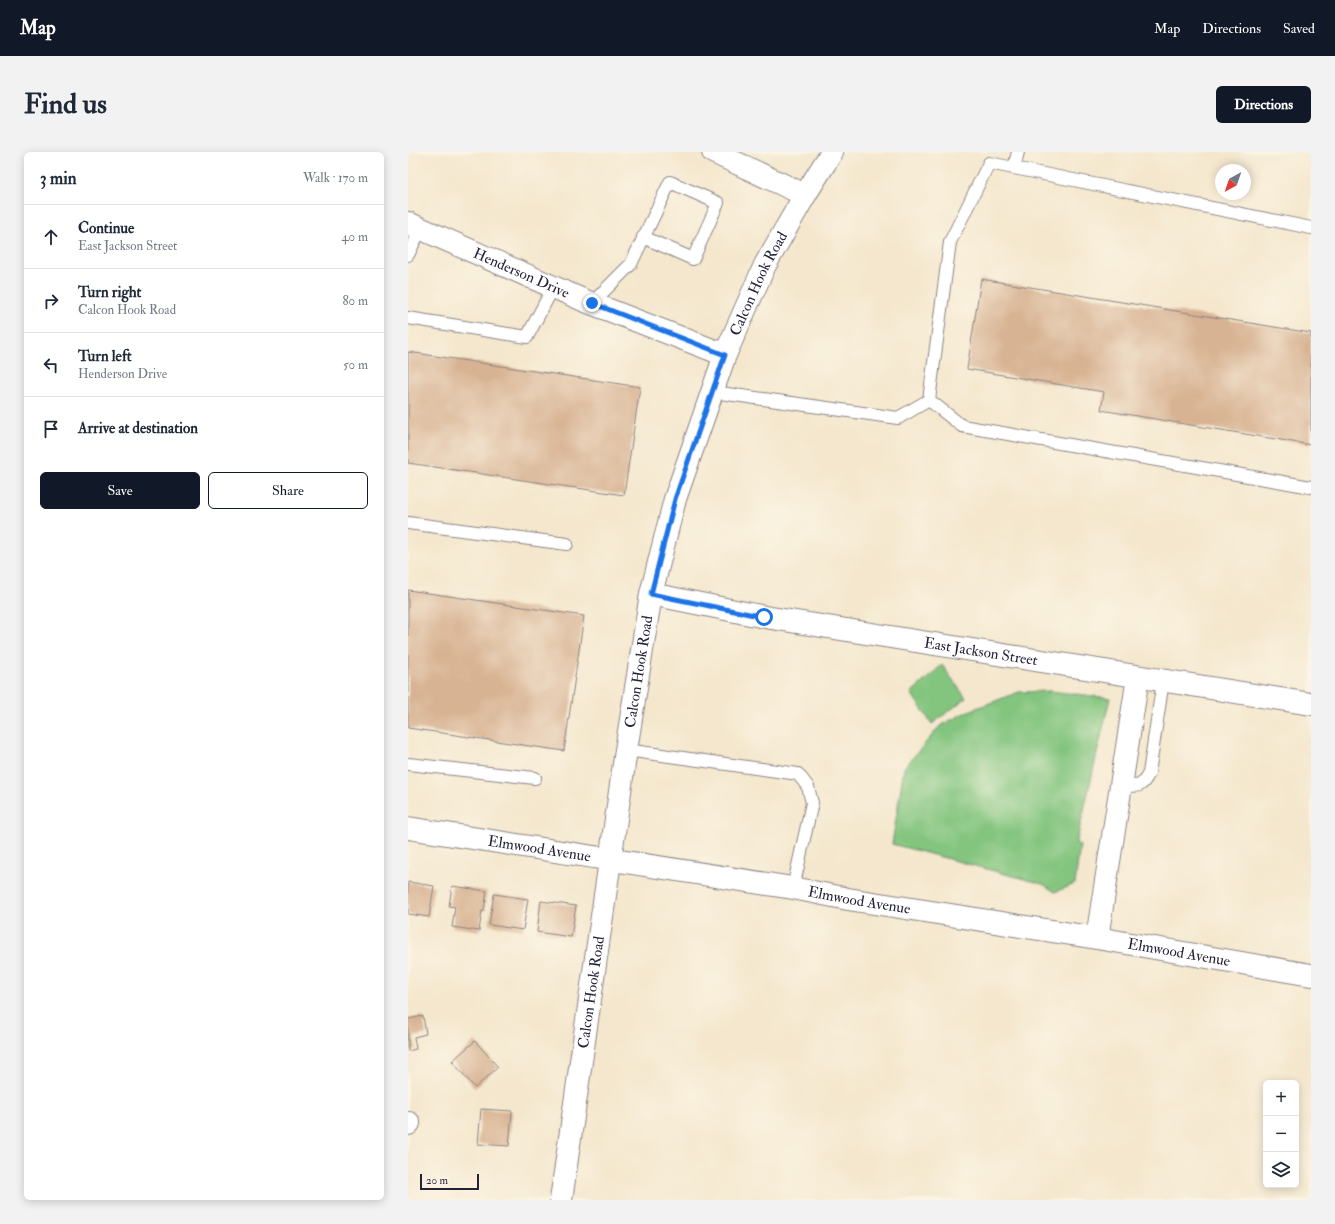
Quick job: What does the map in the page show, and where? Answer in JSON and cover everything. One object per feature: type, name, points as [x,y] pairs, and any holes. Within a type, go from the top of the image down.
[{"type":"street","points":[[713,152],[805,194]]},
{"type":"street","name":"Calcon Hook Road","points":[[561,1198],[626,750],[651,594],[675,499],[725,355],[765,265],[805,194],[832,152]]},
{"type":"street","name":"Henderson Drive","points":[[415,226],[592,303],[725,355]]},
{"type":"street","name":"East Jackson Street","points":[[651,594],[764,617],[1311,704]]},
{"type":"street","points":[[1097,938],[1138,677]]},
{"type":"street","name":"Elmwood Avenue","points":[[408,828],[794,888],[848,899],[1097,938],[1311,975]]},
{"type":"lane","points":[[1014,168],[1018,152]]},
{"type":"lane","points":[[929,400],[950,242],[989,163],[1311,228]]},
{"type":"lane","points":[[592,303],[631,264],[643,237],[670,182],[718,203],[693,258],[643,237]]},
{"type":"lane","points":[[408,255],[415,226]]},
{"type":"lane","points":[[408,318],[527,337],[554,286]]},
{"type":"lane","points":[[713,392],[898,418],[929,400]]},
{"type":"lane","points":[[929,400],[962,426],[1311,487]]},
{"type":"lane","points":[[408,523],[567,544]]},
{"type":"lane","points":[[1121,785],[1137,786],[1144,783],[1149,773],[1162,681]]},
{"type":"lane","points":[[626,750],[798,774],[808,787],[812,803],[794,888]]},
{"type":"lane","points":[[408,764],[534,778]]},
{"type":"green space","points":[[942,665],[966,698],[932,724],[911,693]]},
{"type":"green space","points":[[1050,691],[1110,698],[1076,844],[1080,845],[1075,884],[1055,892],[1043,884],[892,844],[904,768],[940,726],[966,712],[1019,692]]},
{"type":"building","points":[[981,279],[1311,333],[1311,445],[1101,410],[1104,392],[967,369]]},
{"type":"building","points":[[408,352],[640,387],[624,495],[408,463]]},
{"type":"building","points":[[408,590],[584,616],[564,751],[408,728]]},
{"type":"building","points":[[408,882],[434,886],[429,917],[408,914]]},
{"type":"building","points":[[452,886],[487,891],[479,931],[452,927],[455,907],[449,906]]},
{"type":"building","points":[[494,894],[528,899],[523,930],[489,925]]},
{"type":"building","points":[[541,901],[576,906],[571,937],[537,932]]},
{"type":"building","points":[[423,1016],[426,1034],[414,1037],[416,1049],[408,1051],[408,1019]]},
{"type":"building","points":[[475,1041],[498,1067],[475,1088],[452,1061]]},
{"type":"building","points":[[481,1109],[512,1111],[509,1146],[478,1144]]},
{"type":"route","points":[[592,303],[725,355],[675,499],[651,594],[764,617]]}]
